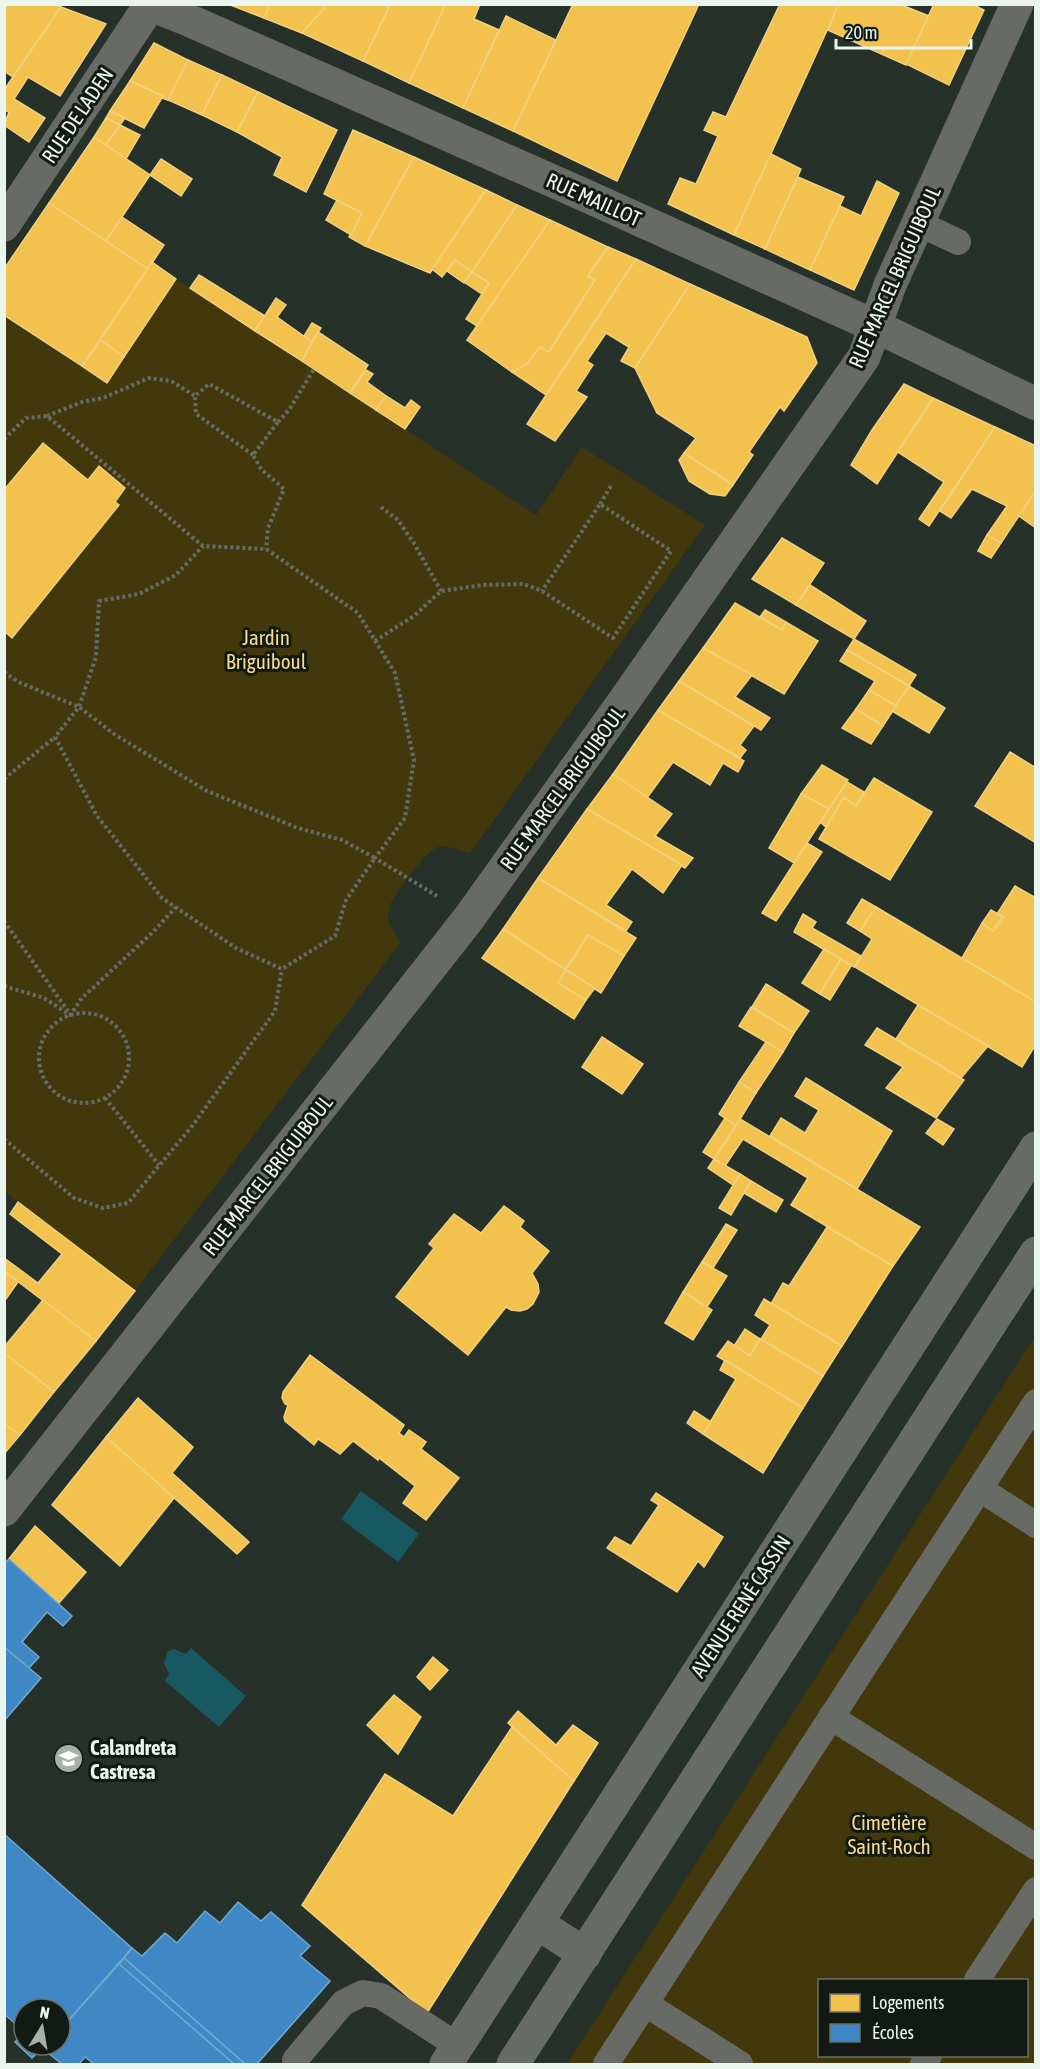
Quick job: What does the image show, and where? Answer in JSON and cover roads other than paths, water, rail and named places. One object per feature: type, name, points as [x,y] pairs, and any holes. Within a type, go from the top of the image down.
[{"type":"main road","name":"AVENUE RENÉ CASSIN","points":[[452,2055],[1035,1148]]},
{"type":"main road","points":[[513,2064],[1035,1253]]},
{"type":"main road","points":[[537,1923],[585,1953]]},
{"type":"street","name":"RUE MARCEL BRIGUIBOUL","points":[[4,1509],[469,918],[624,701],[864,357],[877,327],[890,285],[1017,4]]},
{"type":"street","name":"RUE DE LADEN","points":[[4,225],[149,5]]},
{"type":"street","name":"RUE MAILLOT","points":[[149,5],[582,194],[877,327],[1035,404]]},
{"type":"lane","points":[[918,223],[958,242]]},
{"type":"lane","points":[[606,2064],[1035,1402]]},
{"type":"lane","points":[[980,1489],[1035,1525]]},
{"type":"lane","points":[[831,1717],[1035,1847]]},
{"type":"lane","points":[[978,1979],[1035,1890]]},
{"type":"lane","points":[[295,2064],[295,2060],[343,2003],[363,1993],[381,1996],[452,2055]]},
{"type":"lane","points":[[646,2004],[740,2064]]},
{"type":"water","points":[[361,1491],[419,1534],[398,1562],[341,1519]]},
{"type":"water","points":[[191,1648],[246,1696],[219,1727],[165,1681],[169,1674],[164,1663],[168,1651],[174,1649],[186,1654]]},
{"type":"place","name":"Calandreta Castresa","points":[[69,1759]]},
{"type":"park label","name":"Jardin Briguiboul","points":[[266,649]]},
{"type":"park label","name":"Cimetière Saint-Roch","points":[[889,1834]]}]
